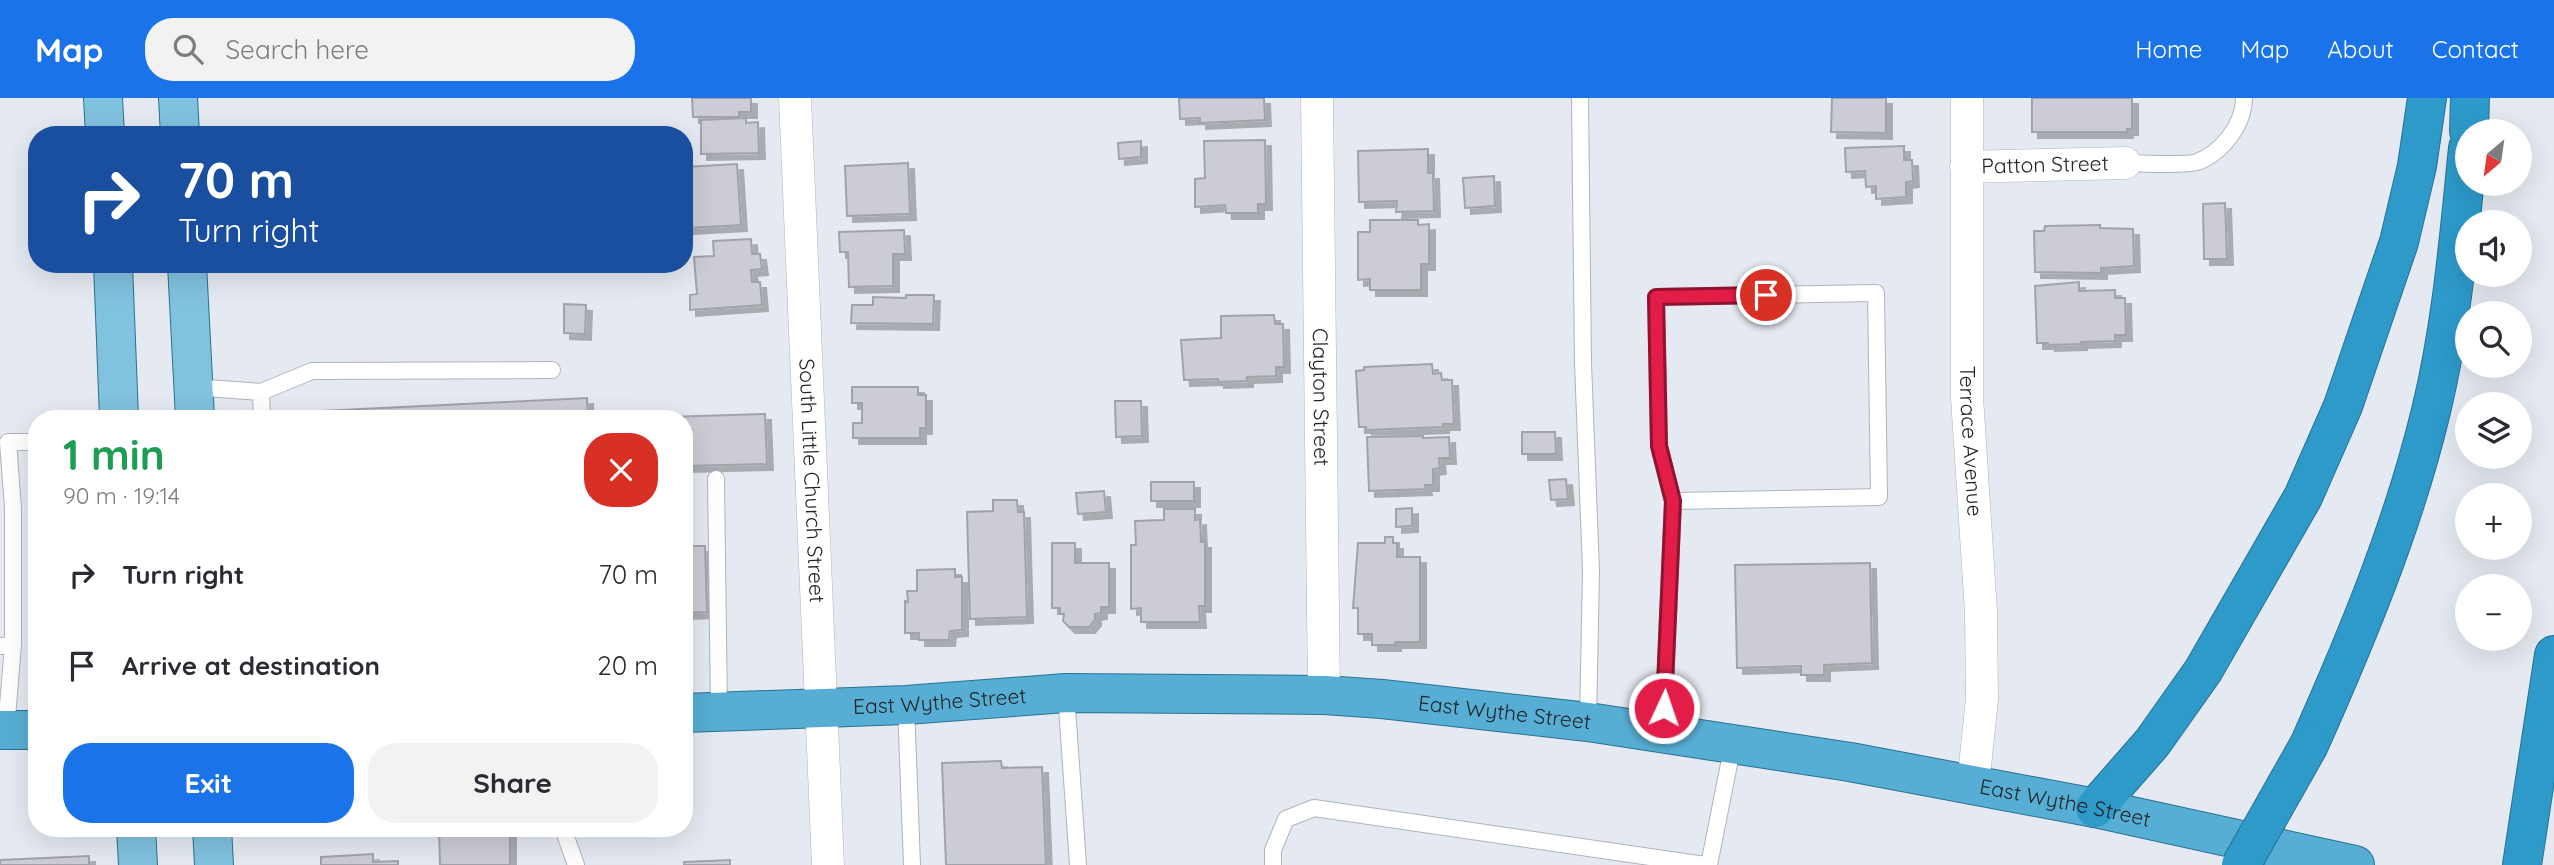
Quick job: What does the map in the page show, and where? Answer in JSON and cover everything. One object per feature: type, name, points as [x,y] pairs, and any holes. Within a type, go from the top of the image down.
[{"type":"highway","points":[[2095,808],[2152,743],[2203,671],[2303,497],[2343,405],[2399,242],[2417,166],[2427,98]]},
{"type":"highway","points":[[2469,119],[2470,98]]},
{"type":"highway","points":[[2241,865],[2309,745],[2358,635],[2399,518],[2431,411],[2455,285],[2464,196]]},
{"type":"highway","points":[[2522,865],[2554,655]]},
{"type":"highway","name":"East Wythe Street","points":[[702,713],[906,705],[1066,692],[1324,695],[1382,699],[1588,722],[1850,762],[2095,808],[2355,865]]},
{"type":"main road","points":[[103,98],[105,126]]},
{"type":"main road","points":[[178,98],[180,126]]},
{"type":"main road","points":[[113,273],[118,410]]},
{"type":"main road","points":[[187,273],[194,403]]},
{"type":"main road","points":[[136,837],[138,865]]},
{"type":"main road","points":[[212,837],[214,865]]},
{"type":"street","name":"South Little Church Street","points":[[795,98],[828,865]]},
{"type":"street","name":"Clayton Street","points":[[1317,98],[1324,695]]},
{"type":"street","name":"Terrace Avenue","points":[[1967,98],[1966,397],[1981,637],[1982,699],[1973,785]]},
{"type":"street","name":"Patton Street","points":[[1966,167],[2125,163]]},
{"type":"lane","points":[[1580,98],[1583,349],[1591,571],[1588,722]]},
{"type":"lane","points":[[2125,163],[2196,162],[2219,149],[2235,129],[2244,98]]},
{"type":"lane","points":[[1663,734],[1673,501],[1659,446],[1656,297],[1876,293],[1879,496],[1673,501]]},
{"type":"lane","points":[[194,403],[261,392],[312,370],[552,370]]},
{"type":"lane","points":[[261,392],[262,410]]},
{"type":"lane","points":[[14,730],[6,645],[4,437],[28,441]]},
{"type":"lane","points":[[702,713],[716,479]]},
{"type":"lane","points":[[1066,692],[1078,865]]},
{"type":"lane","points":[[906,705],[912,865]]},
{"type":"lane","points":[[1273,865],[1273,850],[1286,819],[1314,808],[1707,865],[1733,744]]},
{"type":"lane","points":[[566,837],[576,865]]},
{"type":"building","points":[[692,98],[751,98],[751,112],[739,112],[739,117],[693,117]]},
{"type":"building","points":[[1179,98],[1264,98],[1265,120],[1200,123],[1200,118],[1180,119]]},
{"type":"building","points":[[1832,98],[1886,98],[1886,133],[1831,132]]},
{"type":"building","points":[[2032,98],[2132,98],[2132,129],[2127,129],[2127,132],[2032,132]]},
{"type":"building","points":[[746,118],[746,123],[758,122],[759,153],[701,154],[701,120]]},
{"type":"building","points":[[1265,140],[1266,204],[1258,204],[1258,213],[1226,213],[1225,205],[1195,207],[1195,179],[1205,178],[1204,141]]},
{"type":"building","points":[[1141,141],[1141,157],[1119,159],[1118,143]]},
{"type":"building","points":[[1904,146],[1904,160],[1912,160],[1913,181],[1906,182],[1906,197],[1876,199],[1876,186],[1866,187],[1865,171],[1846,172],[1845,148]]},
{"type":"building","points":[[1428,149],[1428,173],[1433,173],[1434,211],[1396,212],[1397,201],[1359,202],[1358,151]]},
{"type":"building","points":[[908,163],[910,214],[847,216],[845,166]]},
{"type":"building","points":[[737,164],[741,225],[693,228],[693,166]]},
{"type":"building","points":[[1494,176],[1495,206],[1465,208],[1463,178]]},
{"type":"building","points":[[2225,203],[2227,259],[2204,259],[2203,204]]},
{"type":"building","points":[[1370,220],[1418,220],[1418,225],[1429,224],[1429,264],[1421,264],[1421,290],[1370,290],[1370,279],[1358,280],[1358,232],[1370,232]]},
{"type":"building","points":[[2100,225],[2100,228],[2133,229],[2134,266],[2101,268],[2101,273],[2035,272],[2034,231],[2044,231],[2045,226]]},
{"type":"building","points":[[904,230],[905,254],[893,254],[893,286],[849,287],[848,252],[840,252],[839,232]]},
{"type":"building","points":[[751,239],[752,254],[760,254],[762,269],[751,270],[752,282],[760,282],[762,305],[690,310],[690,295],[697,294],[694,257],[714,256],[713,241]]},
{"type":"building","points":[[2079,282],[2079,291],[2115,290],[2115,298],[2125,298],[2126,335],[2115,335],[2115,341],[2049,345],[2037,343],[2035,286]]},
{"type":"building","points":[[906,295],[934,295],[933,324],[851,323],[852,305],[873,305],[873,297],[906,298]]},
{"type":"building","points":[[564,304],[586,305],[585,334],[564,333]]},
{"type":"building","points":[[1274,315],[1275,324],[1283,324],[1284,367],[1276,367],[1276,376],[1247,377],[1247,381],[1184,380],[1181,340],[1221,338],[1221,316]]},
{"type":"building","points":[[1432,364],[1433,374],[1441,373],[1442,380],[1452,380],[1454,424],[1443,424],[1443,427],[1366,430],[1366,427],[1359,427],[1356,371],[1364,370],[1364,367]]},
{"type":"building","points":[[852,387],[918,387],[918,395],[926,395],[926,428],[920,428],[920,438],[853,438],[853,423],[862,423],[862,403],[852,403]]},
{"type":"building","points":[[587,398],[588,410],[341,410]]},
{"type":"building","points":[[1115,401],[1141,401],[1142,436],[1116,437]]},
{"type":"building","points":[[765,414],[767,464],[693,466],[693,416]]},
{"type":"building","points":[[1522,432],[1555,432],[1556,454],[1522,454]]},
{"type":"building","points":[[1367,437],[1449,437],[1450,458],[1439,458],[1440,468],[1433,469],[1433,485],[1425,485],[1426,489],[1369,491]]},
{"type":"building","points":[[1566,479],[1568,499],[1551,500],[1549,480]]},
{"type":"building","points":[[1151,482],[1194,482],[1194,501],[1151,501]]},
{"type":"building","points":[[1104,491],[1106,512],[1078,514],[1076,493]]},
{"type":"building","points":[[993,500],[1017,500],[1018,512],[1024,512],[1027,617],[970,619],[967,512],[993,511]]},
{"type":"building","points":[[1412,508],[1412,526],[1396,527],[1396,509]]},
{"type":"building","points":[[1164,509],[1195,509],[1195,520],[1200,519],[1201,542],[1205,542],[1205,606],[1199,606],[1200,622],[1141,622],[1141,608],[1131,609],[1131,545],[1136,545],[1135,521],[1164,520]]},
{"type":"building","points":[[1385,537],[1393,537],[1393,543],[1397,543],[1397,557],[1420,557],[1420,642],[1372,645],[1372,634],[1358,634],[1358,608],[1353,608],[1358,543],[1385,543]]},
{"type":"building","points":[[1052,543],[1075,543],[1075,563],[1109,563],[1109,607],[1101,607],[1101,613],[1095,614],[1095,620],[1089,627],[1069,627],[1063,621],[1064,614],[1060,614],[1060,608],[1052,608]]},
{"type":"building","points":[[693,546],[705,546],[707,612],[693,613]]},
{"type":"building","points":[[1870,563],[1872,663],[1824,665],[1824,675],[1801,675],[1801,666],[1737,668],[1735,565]]},
{"type":"building","points":[[955,569],[955,577],[962,577],[962,630],[950,631],[949,640],[919,640],[919,633],[905,633],[905,601],[908,602],[907,591],[917,591],[917,570]]},
{"type":"building","points":[[1001,761],[1002,768],[1042,767],[1046,865],[946,865],[942,763]]},
{"type":"building","points":[[439,837],[510,837],[510,865],[440,865]]},
{"type":"building","points":[[373,854],[373,862],[398,861],[398,865],[321,865],[321,857]]},
{"type":"building","points":[[89,856],[89,865],[0,865],[0,860]]},
{"type":"building","points":[[730,860],[730,865],[684,865],[684,862]]},
{"type":"route","points":[[1664,708],[1673,501],[1659,446],[1656,297],[1766,295]]}]
